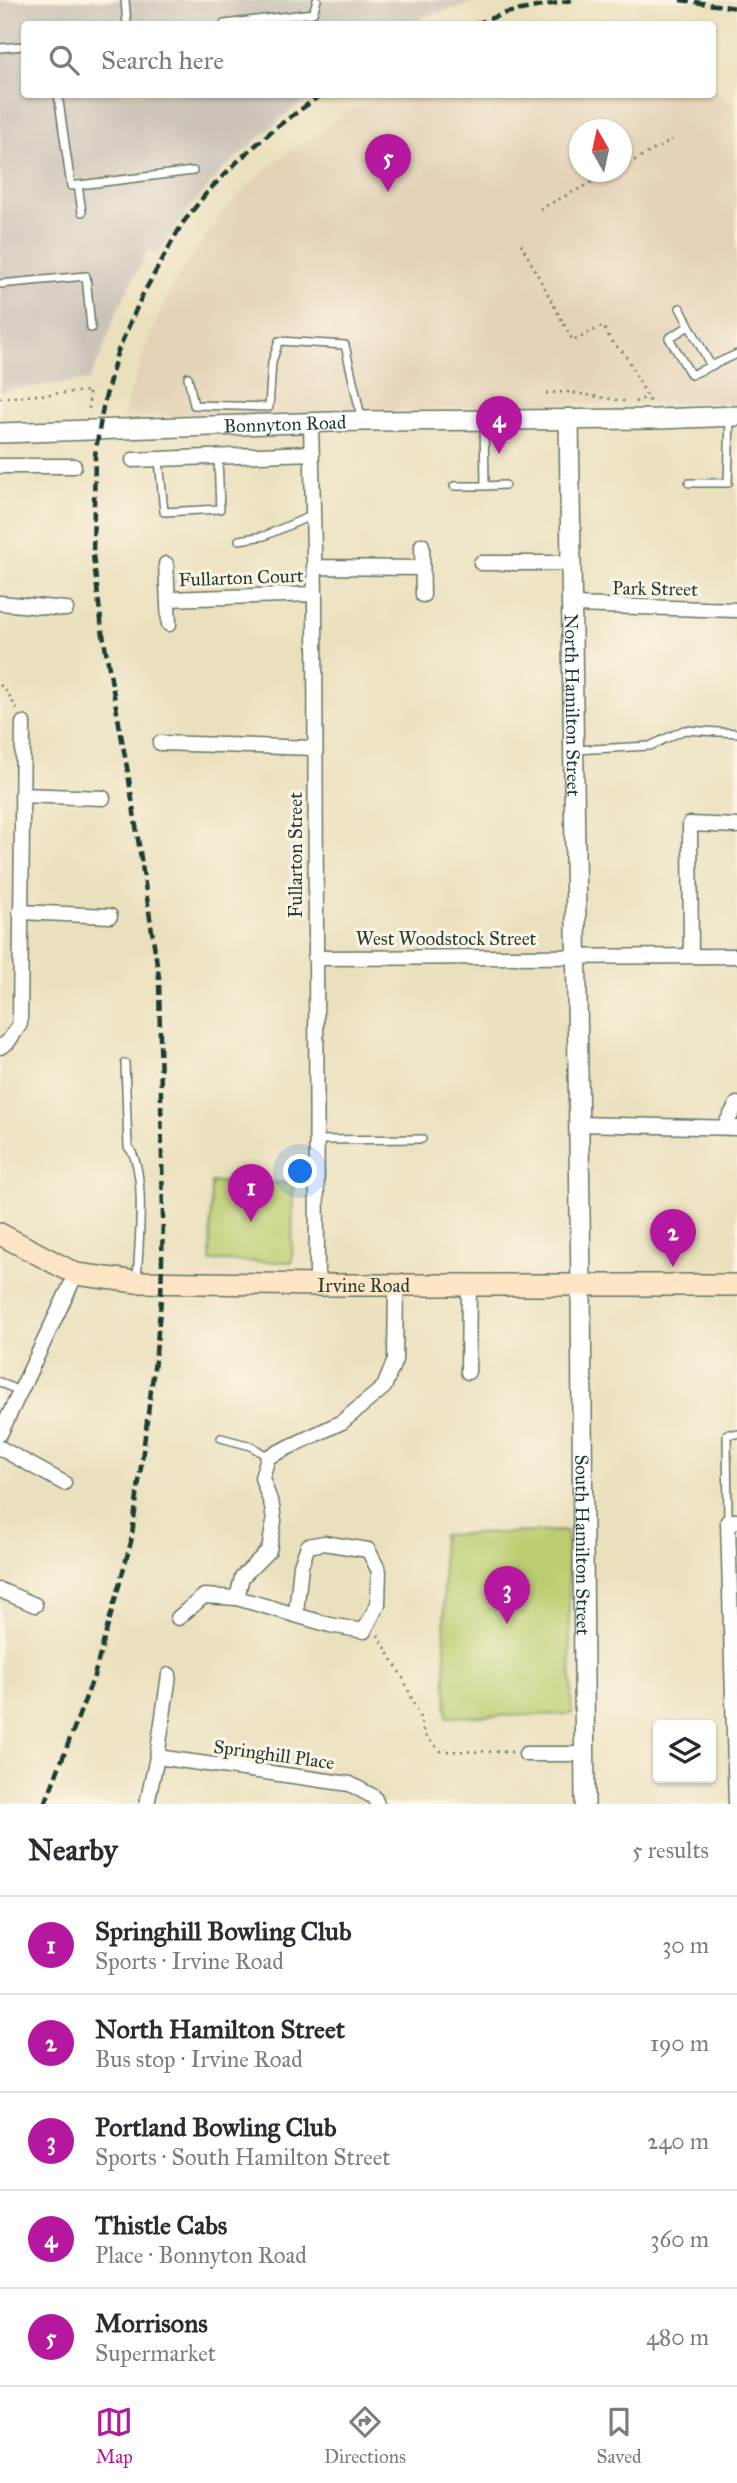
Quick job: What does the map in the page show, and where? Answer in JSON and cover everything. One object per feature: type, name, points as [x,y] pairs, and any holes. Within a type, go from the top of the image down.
[{"type":"main road","name":"Irvine Road","points":[[0,1234],[76,1273],[138,1282],[317,1285],[737,1285]]},
{"type":"street","name":"Bonnyton Road","points":[[0,433],[311,425],[362,421],[733,416]]},
{"type":"street","name":"North Hamilton Street","points":[[569,418],[581,1285]]},
{"type":"street","name":"Fullarton Street","points":[[311,425],[314,515],[317,1285]]},
{"type":"street","points":[[133,460],[312,453]]},
{"type":"street","points":[[0,466],[74,466]]},
{"type":"street","points":[[422,545],[422,595]]},
{"type":"street","points":[[481,563],[571,564]]},
{"type":"street","name":"Fullarton Court","points":[[166,564],[169,624]]},
{"type":"street","points":[[314,568],[422,568]]},
{"type":"street","name":"Fullarton Court","points":[[168,599],[314,594]]},
{"type":"street","points":[[0,603],[66,609]]},
{"type":"street","name":"Park Street","points":[[572,606],[737,610]]},
{"type":"street","points":[[0,1047],[8,1042],[20,1024],[23,723]]},
{"type":"street","points":[[160,743],[314,748]]},
{"type":"street","points":[[22,795],[103,798]]},
{"type":"street","points":[[691,956],[690,824],[737,825]]},
{"type":"street","points":[[20,912],[110,916]]},
{"type":"street","name":"West Woodstock Street","points":[[315,958],[737,956]]},
{"type":"street","points":[[579,1124],[730,1127],[737,1104]]},
{"type":"street","points":[[0,1434],[76,1273]]},
{"type":"street","points":[[237,1598],[242,1577],[269,1550],[274,1521],[272,1506],[262,1478],[268,1457],[342,1422],[384,1387],[396,1360],[396,1285]]},
{"type":"street","points":[[468,1372],[469,1285]]},
{"type":"street","name":"South Hamilton Street","points":[[581,1285],[585,1804]]},
{"type":"street","points":[[0,1448],[64,1483]]},
{"type":"street","points":[[732,1521],[736,1804]]},
{"type":"street","points":[[178,1618],[204,1596],[237,1598],[330,1625],[364,1631],[377,1604],[379,1571],[368,1550],[324,1543],[308,1545],[301,1565],[296,1614]]},
{"type":"street","points":[[0,1590],[35,1605]]},
{"type":"street","points":[[147,1804],[158,1757],[169,1675]]},
{"type":"street","points":[[526,1754],[584,1755]]},
{"type":"street","name":"Springhill Place","points":[[158,1757],[350,1784],[374,1797],[377,1804]]},
{"type":"lane","points":[[125,0],[127,21]]},
{"type":"lane","points":[[248,21],[313,13],[317,0]]},
{"type":"lane","points":[[0,48],[21,46]]},
{"type":"lane","points":[[59,98],[71,186],[193,171]]},
{"type":"lane","points":[[78,185],[82,212]]},
{"type":"lane","points":[[0,284],[86,276],[91,328]]},
{"type":"lane","points":[[680,308],[711,366]]},
{"type":"lane","points":[[690,326],[669,338],[691,375],[737,354]]},
{"type":"lane","points":[[188,377],[194,405],[269,407],[272,362],[279,341],[345,345],[362,421]]},
{"type":"lane","points":[[689,482],[728,483],[733,416]]},
{"type":"lane","points":[[484,420],[485,486]]},
{"type":"lane","points":[[159,459],[164,512],[220,509],[218,456]]},
{"type":"lane","points":[[454,486],[505,485]]},
{"type":"lane","points":[[239,540],[264,536],[314,515]]},
{"type":"lane","points":[[574,750],[650,746],[684,730],[737,733]]},
{"type":"lane","points":[[125,1063],[128,1147],[134,1154],[140,1178],[138,1282]]},
{"type":"lane","points":[[316,1140],[422,1139]]},
{"type":"lane","points":[[0,1382],[20,1392]]},
{"type":"lane","points":[[732,1521],[727,1434],[737,1434]]},
{"type":"lane","points":[[221,1438],[251,1446],[268,1457]]},
{"type":"path","points":[[632,161],[672,140]]},
{"type":"path","points":[[540,209],[593,182]]},
{"type":"path","points":[[521,243],[573,341],[603,326],[612,342],[625,354],[658,419]]},
{"type":"path","points":[[0,398],[89,391],[90,401]]},
{"type":"path","points":[[545,393],[569,392],[634,403],[647,397]]},
{"type":"path","points":[[0,685],[8,693],[23,723]]},
{"type":"path","points":[[369,1620],[404,1680],[424,1735],[441,1751],[526,1754]]},
{"type":"shaded area","points":[[0,0],[484,0],[423,17],[423,21],[21,21],[21,98],[311,98],[291,110],[222,170],[187,211],[158,255],[148,250],[115,315],[89,380],[0,391]]},
{"type":"shaded area","points":[[716,92],[735,107],[737,403],[537,404],[299,414],[123,416],[147,343],[177,279],[223,211],[279,159],[352,109],[379,98],[716,98]]},
{"type":"green space","points":[[211,1182],[293,1183],[292,1262],[210,1261]]},
{"type":"green space","points":[[567,1531],[572,1714],[447,1717],[442,1535]]},
{"type":"railway","points":[[483,21],[506,13],[572,0]]},
{"type":"railway","points":[[680,0],[737,8]]},
{"type":"railway","points":[[45,1804],[94,1676],[131,1542],[161,1300],[163,1218],[159,977],[128,773],[102,629],[93,555],[95,455],[103,407],[117,353],[142,296],[182,224],[208,191],[240,159],[274,129],[317,98]]},
{"type":"place","name":"Morrisons","points":[[388,192]]},
{"type":"place","name":"Thistle Cabs","points":[[499,454]]},
{"type":"place","name":"Springhill Bowling Club","points":[[251,1222]]},
{"type":"place","name":"North Hamilton Street","points":[[673,1267]]},
{"type":"place","name":"Portland Bowling Club","points":[[507,1624]]}]
